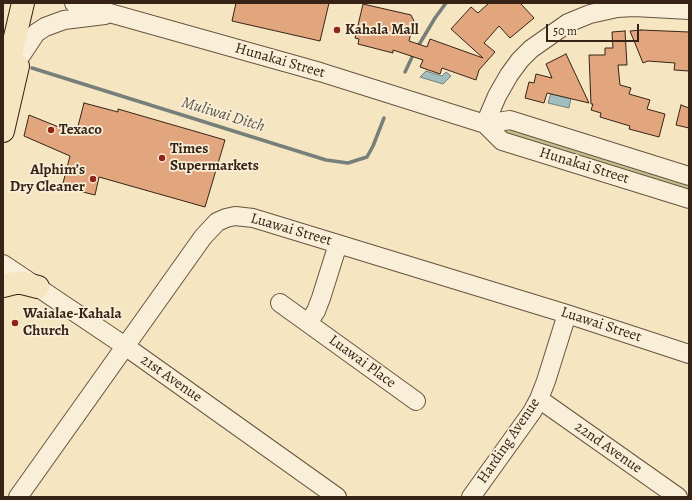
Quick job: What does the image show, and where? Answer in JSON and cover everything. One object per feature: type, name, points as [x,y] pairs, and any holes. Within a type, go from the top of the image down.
[{"type":"main road","points":[[3,88],[23,3]]},
{"type":"main road","points":[[3,131],[32,3]]},
{"type":"main road","points":[[3,286],[22,283],[38,287]]},
{"type":"street","name":"Hunakai Street","points":[[74,3],[320,72],[485,124],[510,120],[689,176]]},
{"type":"street","points":[[99,3],[114,14]]},
{"type":"street","points":[[485,124],[497,96],[520,60],[531,49],[568,23],[590,14],[634,6],[689,10]]},
{"type":"street","points":[[20,57],[36,34],[45,27],[64,20],[114,14]]},
{"type":"street","name":"Hunakai Street","points":[[485,124],[502,141],[689,199]]},
{"type":"street","name":"Luawai Street","points":[[18,497],[203,237],[217,222],[235,216],[253,218],[567,314],[689,354]]},
{"type":"street","points":[[308,323],[316,311],[321,298],[338,244]]},
{"type":"street","name":"21st Avenue","points":[[3,264],[125,346],[337,497]]},
{"type":"street","name":"Luawai Place","points":[[280,303],[416,401]]},
{"type":"street","name":"Harding Avenue","points":[[471,497],[532,412],[539,399],[567,314]]},
{"type":"street","name":"22nd Avenue","points":[[539,399],[678,497]]},
{"type":"shaded area","points":[[504,126],[689,181],[689,191],[507,134],[503,130]]},
{"type":"water","points":[[426,71],[442,76],[446,72],[451,76],[443,84],[420,77]]},
{"type":"water","points":[[551,93],[571,98],[569,108],[548,103]]},
{"type":"building","points":[[236,3],[329,3],[320,41],[232,21]]},
{"type":"building","points":[[489,3],[520,3],[534,18],[510,38],[499,26],[484,43],[495,52],[479,70],[476,80],[442,68],[440,74],[420,67],[423,60],[393,50],[393,53],[358,44],[359,39],[355,38],[363,4],[411,15],[414,21],[409,41],[427,47],[430,39],[483,58],[451,29],[471,7],[478,13]]},
{"type":"building","points":[[625,31],[627,65],[618,65],[620,85],[631,88],[629,94],[650,100],[647,109],[665,114],[659,137],[629,129],[630,126],[600,117],[601,113],[591,110],[593,104],[591,104],[589,55],[605,55],[605,48],[613,48],[612,32]]},
{"type":"building","points":[[630,31],[689,32],[689,71],[674,70],[675,63],[648,61],[643,63]]},
{"type":"building","points":[[566,54],[589,103],[547,93],[544,103],[525,98],[529,82],[534,83],[536,74],[552,78],[546,64]]},
{"type":"building","name":"Times Supermarkets","points":[[84,103],[118,112],[118,109],[225,140],[205,207],[99,177],[95,195],[62,187],[70,156],[24,136],[29,115],[76,134]]},
{"type":"building","points":[[681,105],[689,108],[689,128],[676,125]]},
{"type":"waterway","name":"Muliwai Ditch","points":[[417,48],[446,3]]},
{"type":"waterway","name":"Muliwai Ditch","points":[[405,72],[414,53]]},
{"type":"waterway","name":"Muliwai Ditch","points":[[32,68],[326,160],[348,163],[367,157],[384,118]]},
{"type":"place","name":"Kahala Mall","points":[[337,30]]},
{"type":"place","name":"Texaco","points":[[51,130]]},
{"type":"place","name":"Times Supermarkets","points":[[162,158]]},
{"type":"place","name":"Alphim’s Dry Cleaner","points":[[93,179]]},
{"type":"place","name":"Waialae-Kahala Church","points":[[15,323]]}]
